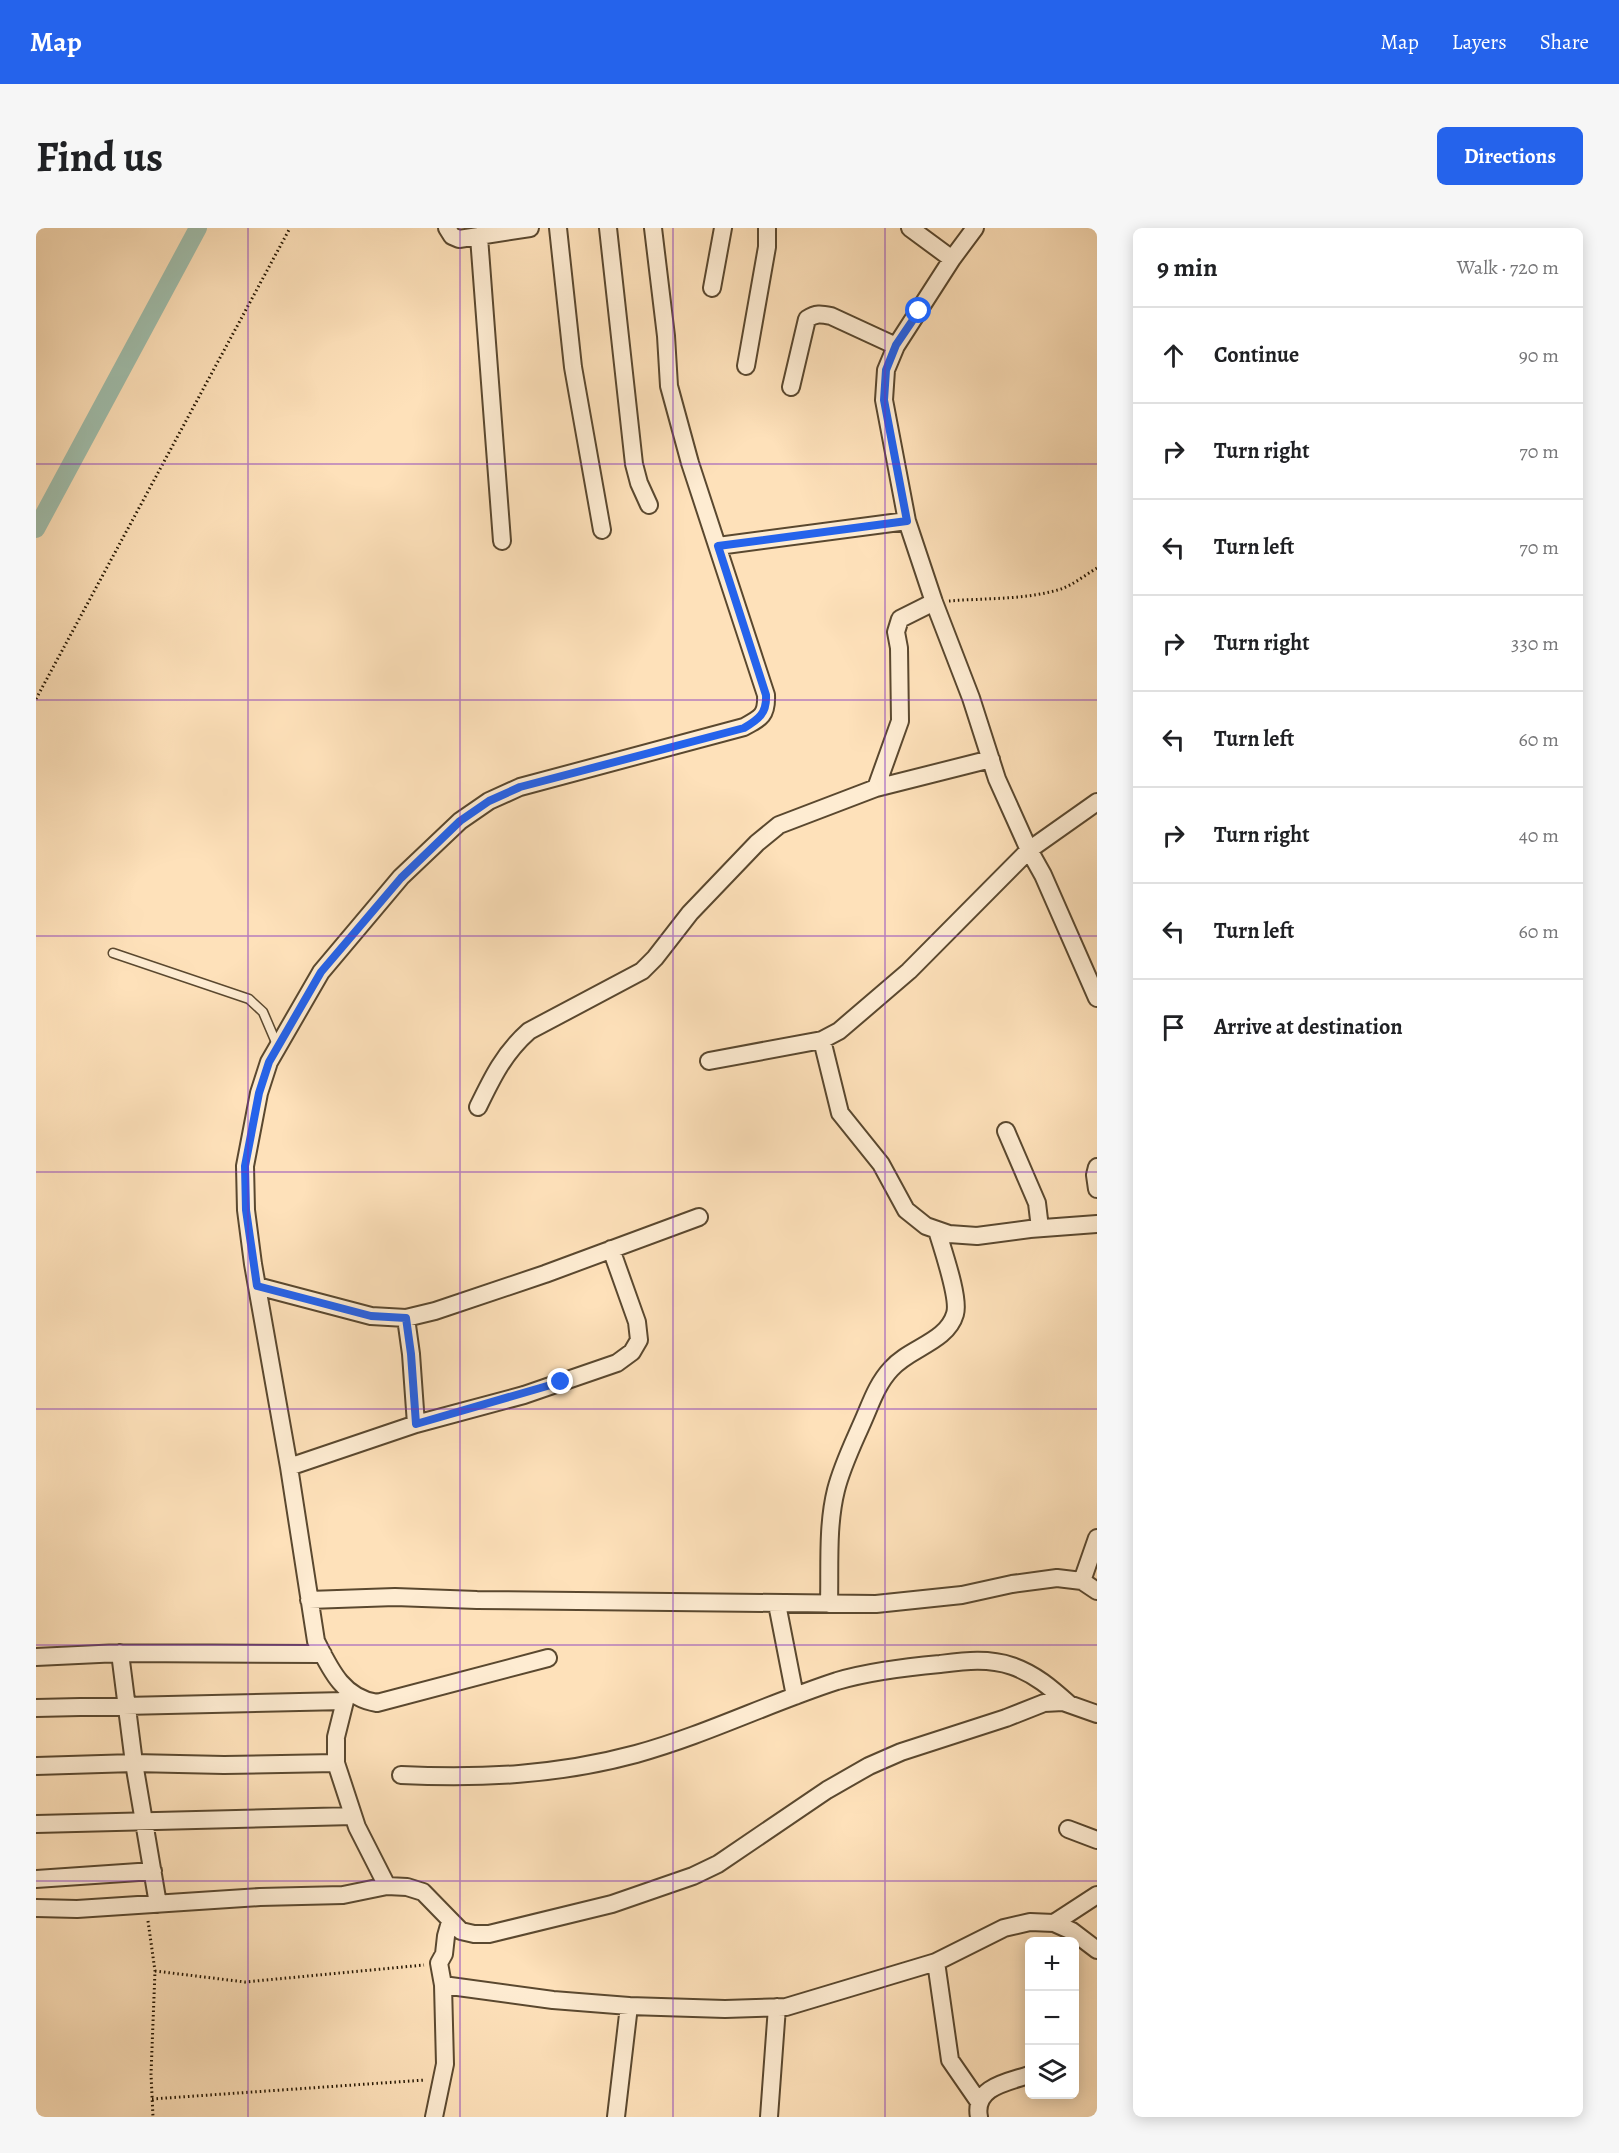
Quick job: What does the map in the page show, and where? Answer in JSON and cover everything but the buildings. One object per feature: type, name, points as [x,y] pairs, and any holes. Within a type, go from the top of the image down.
[{"type":"street","points":[[447,228],[452,236],[459,239],[530,228]]},
{"type":"street","points":[[558,228],[573,367],[602,530]]},
{"type":"street","points":[[608,228],[634,464],[639,483],[649,505]]},
{"type":"street","points":[[387,1886],[353,1816],[336,1763],[336,1737],[346,1696],[316,1641],[290,1467],[257,1286],[246,1210],[245,1166],[259,1093],[269,1062],[321,972],[401,878],[460,821],[489,801],[520,787],[744,728],[759,719],[766,709],[766,695],[690,463],[669,386],[666,336],[653,228]]},
{"type":"street","points":[[712,288],[723,228]]},
{"type":"street","points":[[746,366],[767,248],[767,228]]},
{"type":"street","points":[[910,228],[952,259]]},
{"type":"street","points":[[975,228],[896,345],[886,370],[884,400],[907,521],[934,602],[971,698],[997,779],[1029,850],[1043,875],[1097,998]]},
{"type":"street","points":[[479,237],[502,542]]},
{"type":"street","points":[[791,387],[807,320],[813,315],[831,316],[896,345]]},
{"type":"street","points":[[718,546],[907,521]]},
{"type":"street","points":[[876,788],[900,721],[899,648],[896,632],[900,619],[934,602]]},
{"type":"street","points":[[478,1107],[501,1062],[514,1045],[529,1031],[642,971],[690,913],[757,843],[779,825],[876,788],[991,759]]},
{"type":"street","points":[[709,1061],[822,1040],[839,1031],[909,971],[1029,850],[1097,802]]},
{"type":"street","points":[[822,1040],[840,1113],[881,1164],[906,1210],[926,1226],[949,1234],[977,1236],[1097,1224]]},
{"type":"street","points":[[1006,1131],[1037,1203],[1040,1228]]},
{"type":"street","points":[[1097,1167],[1097,1189]]},
{"type":"street","points":[[257,1286],[371,1316],[406,1318],[435,1311],[699,1217]]},
{"type":"street","points":[[828,1604],[831,1521],[836,1491],[845,1463],[877,1388],[891,1369],[908,1354],[952,1325],[956,1298],[937,1230]]},
{"type":"street","points":[[290,1467],[416,1424],[555,1384],[617,1363],[632,1352],[639,1340],[636,1322],[611,1249]]},
{"type":"street","points":[[406,1318],[416,1424]]},
{"type":"street","points":[[1082,1581],[1097,1538]]},
{"type":"street","points":[[309,1600],[395,1597],[477,1600],[876,1604],[951,1596],[1058,1578],[1082,1581],[1097,1591]]},
{"type":"street","points":[[777,1604],[795,1696]]},
{"type":"street","points":[[36,1657],[120,1653],[323,1654]]},
{"type":"street","points":[[120,1653],[134,1763],[153,1871],[152,1904]]},
{"type":"street","points":[[36,1708],[346,1696],[377,1703],[548,1658]]},
{"type":"street","points":[[401,1775],[496,1777],[561,1770],[636,1754],[838,1681],[876,1671],[984,1660],[1012,1666],[1041,1679],[1069,1704]]},
{"type":"street","points":[[36,1908],[77,1909],[260,1897],[344,1895],[387,1886],[407,1887],[423,1892],[461,1931],[489,1934],[612,1904],[693,1876],[718,1863],[827,1790],[868,1766],[901,1752],[1006,1718],[1044,1703],[1069,1704],[1097,1714]]},
{"type":"street","points":[[36,1766],[134,1763],[224,1765],[336,1763]]},
{"type":"street","points":[[36,1824],[353,1816]]},
{"type":"street","points":[[1068,1829],[1097,1840]]},
{"type":"street","points":[[36,1879],[153,1871]]},
{"type":"street","points":[[1054,1923],[1097,1895]]},
{"type":"street","points":[[434,2117],[445,2064],[443,1985],[439,1963],[444,1954],[450,1922]]},
{"type":"street","points":[[443,1985],[553,2000],[629,2006],[725,2009],[786,2007],[936,1962],[1004,1928],[1030,1922],[1054,1923],[1072,1931],[1097,1950]]},
{"type":"street","points":[[936,1962],[950,2060],[979,2109]]},
{"type":"street","points":[[616,2117],[629,2006]]},
{"type":"street","points":[[769,2117],[777,2007]]},
{"type":"street","points":[[979,2109],[986,2092],[1025,2076]]},
{"type":"lane","points":[[113,953],[249,999],[263,1012],[278,1048]]},
{"type":"path","points":[[36,699],[290,228]]},
{"type":"path","points":[[934,602],[1031,595],[1063,588],[1097,568]]},
{"type":"path","points":[[152,1904],[153,2117]]},
{"type":"path","points":[[154,1971],[245,1982],[439,1963]]},
{"type":"path","points":[[152,2099],[442,2079]]},
{"type":"waterway","points":[[36,529],[198,228]]},
{"type":"route","points":[[561,1382],[524,1395],[416,1424],[406,1318],[371,1316],[257,1286],[246,1210],[245,1166],[259,1093],[269,1062],[321,972],[401,878],[460,821],[489,801],[520,787],[744,728],[759,719],[766,709],[766,695],[718,546],[907,521],[884,400],[886,370],[896,345],[919,311]]}]
